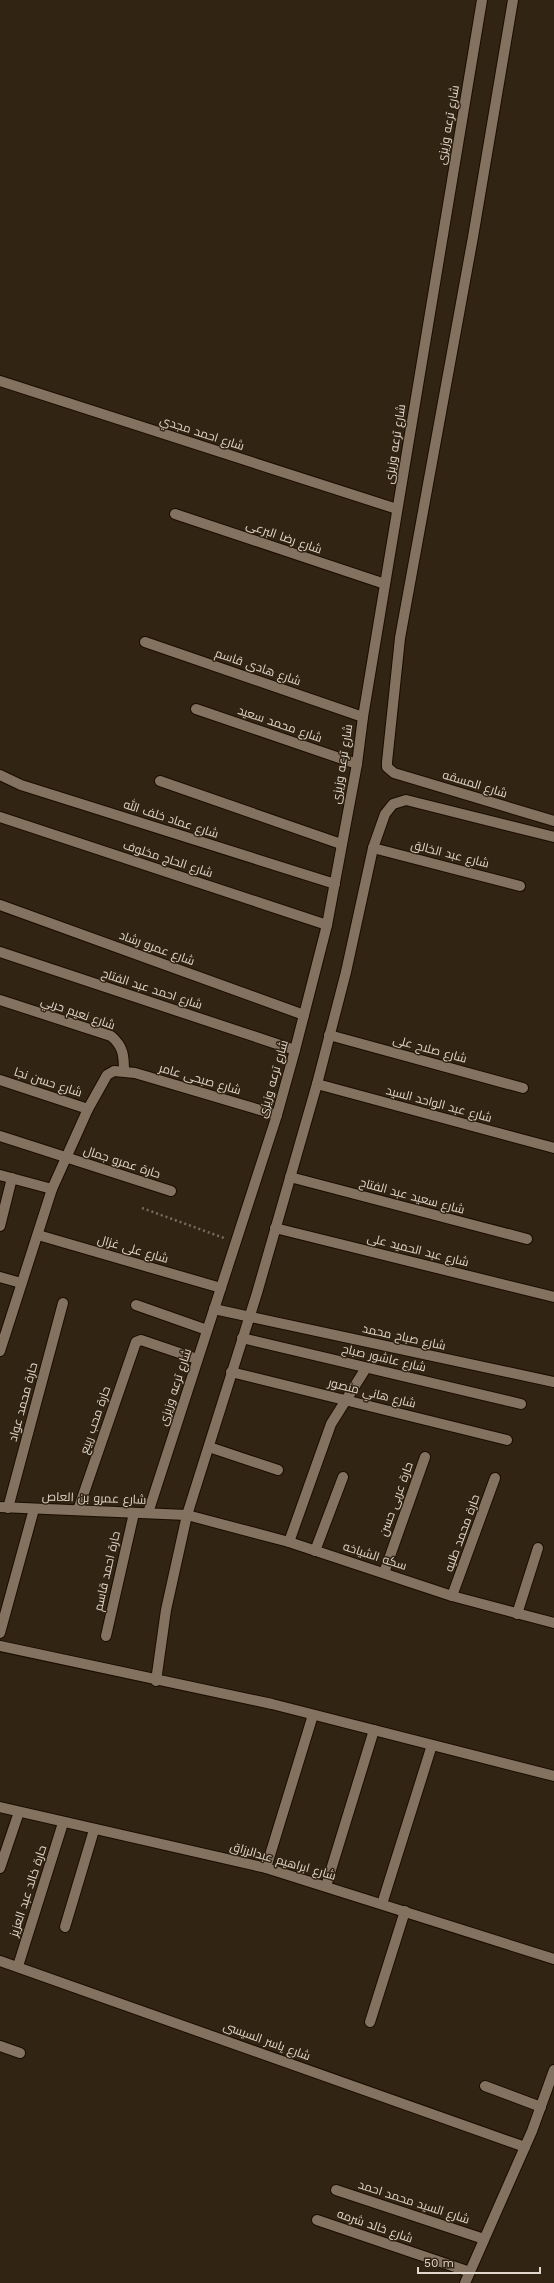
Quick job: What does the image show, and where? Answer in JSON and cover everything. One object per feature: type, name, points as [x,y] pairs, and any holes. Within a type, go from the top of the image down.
[{"type":"street","name":"شارع ترعه وزيزى","points":[[148,1513],[277,1115],[327,925],[357,764],[363,717],[397,509],[482,0]]},
{"type":"street","name":"شارع المسقه","points":[[514,0],[472,245],[400,638],[387,762],[390,770],[394,773],[554,821]]},
{"type":"street","name":"شارع احمد مجدي","points":[[0,380],[397,509]]},
{"type":"street","name":"شارع رضا البرعى","points":[[175,514],[385,584]]},
{"type":"street","name":"شارع هادى قاسم","points":[[145,642],[363,717]]},
{"type":"street","name":"شارع محمد سعيد","points":[[196,709],[357,764]]},
{"type":"street","name":"شارع عماد خلف الله","points":[[0,775],[21,785],[335,884]]},
{"type":"street","points":[[160,781],[341,844]]},
{"type":"street","points":[[156,1681],[166,1610],[187,1515],[242,1338],[317,1084],[346,972],[373,848],[385,814],[393,804],[406,800],[421,802],[554,837]]},
{"type":"street","name":"شارع الحاج مخلوف","points":[[0,817],[327,925]]},
{"type":"street","name":"شارع عبد الخالق","points":[[373,848],[520,886]]},
{"type":"street","name":"شارع عمرو رشاد","points":[[0,905],[304,1015]]},
{"type":"street","name":"شارع احمد عبد الفتاح","points":[[0,952],[295,1050]]},
{"type":"street","name":"شارع نعيم حربي","points":[[0,1000],[111,1036],[119,1043],[124,1054],[119,1071]]},
{"type":"street","name":"شارع صلاح على","points":[[329,1036],[523,1088]]},
{"type":"street","points":[[0,1351],[3,1331],[38,1235],[52,1189],[88,1109],[102,1082],[107,1075],[119,1071]]},
{"type":"street","name":"شارع صبحى عامر","points":[[119,1071],[277,1115]]},
{"type":"street","name":"شارع حسن نجا","points":[[0,1080],[88,1109]]},
{"type":"street","name":"شارع عبد الواحد السيد","points":[[317,1084],[554,1148]]},
{"type":"street","name":"حارة عمرو جمال","points":[[0,1136],[170,1191]]},
{"type":"street","points":[[0,1175],[52,1189]]},
{"type":"street","points":[[0,1226],[12,1178]]},
{"type":"street","name":"شارع سعيد عبد الفتاح","points":[[290,1178],[527,1240]]},
{"type":"street","name":"شارع عبد الحميد على","points":[[275,1228],[554,1297]]},
{"type":"street","name":"شارع على غزال","points":[[38,1235],[221,1288]]},
{"type":"street","points":[[0,1278],[20,1283]]},
{"type":"street","name":"حارة محمد عواد","points":[[4,1507],[63,1303]]},
{"type":"street","points":[[136,1305],[207,1330]]},
{"type":"street","name":"شارع صباح محمد","points":[[214,1309],[554,1382]]},
{"type":"street","name":"شارع عاشور صباح","points":[[242,1338],[521,1404]]},
{"type":"street","name":"حارة محب ربيع","points":[[78,1510],[136,1342],[138,1340],[197,1360]]},
{"type":"street","points":[[289,1542],[331,1424],[366,1368]]},
{"type":"street","name":"شارع هاني منصور","points":[[231,1372],[507,1440]]},
{"type":"street","points":[[209,1447],[278,1470]]},
{"type":"street","name":"حارة عربى حسن","points":[[384,1573],[425,1457]]},
{"type":"street","points":[[315,1551],[343,1477]]},
{"type":"street","name":"حارة محمد طلبه","points":[[452,1596],[495,1478]]},
{"type":"street","name":"شارع عمرو بن العاص","points":[[4,1507],[187,1515]]},
{"type":"street","points":[[0,1633],[34,1509]]},
{"type":"street","name":"حارة احمد قاسم","points":[[106,1636],[134,1513]]},
{"type":"street","name":"سكه الشياخه","points":[[187,1515],[289,1542],[452,1596],[554,1623]]},
{"type":"street","points":[[517,1614],[538,1548]]},
{"type":"street","points":[[0,1646],[313,1715],[554,1776]]},
{"type":"street","points":[[266,1868],[313,1715]]},
{"type":"street","points":[[326,1886],[374,1730]]},
{"type":"street","points":[[382,1904],[432,1745]]},
{"type":"street","name":"شارع ابراهيم عبدالرزاق","points":[[0,1807],[63,1823],[266,1868],[554,1959]]},
{"type":"street","points":[[0,1868],[19,1812]]},
{"type":"street","name":"حارة خالد عبد العزيز","points":[[18,1966],[63,1823]]},
{"type":"street","points":[[65,1927],[94,1830]]},
{"type":"street","points":[[370,2022],[405,1911]]},
{"type":"street","name":"شارع ياسر السيسى","points":[[0,1961],[18,1966],[525,2146]]},
{"type":"street","points":[[0,2046],[20,2053]]},
{"type":"street","points":[[465,2283],[525,2146],[554,2070]]},
{"type":"street","points":[[485,2086],[541,2107]]},
{"type":"street","name":"شارع السيد محمد احمد","points":[[336,2190],[484,2239]]},
{"type":"street","name":"شارع خالد شرمه","points":[[317,2220],[470,2272]]},
{"type":"path","points":[[142,1208],[236,1242]]}]
